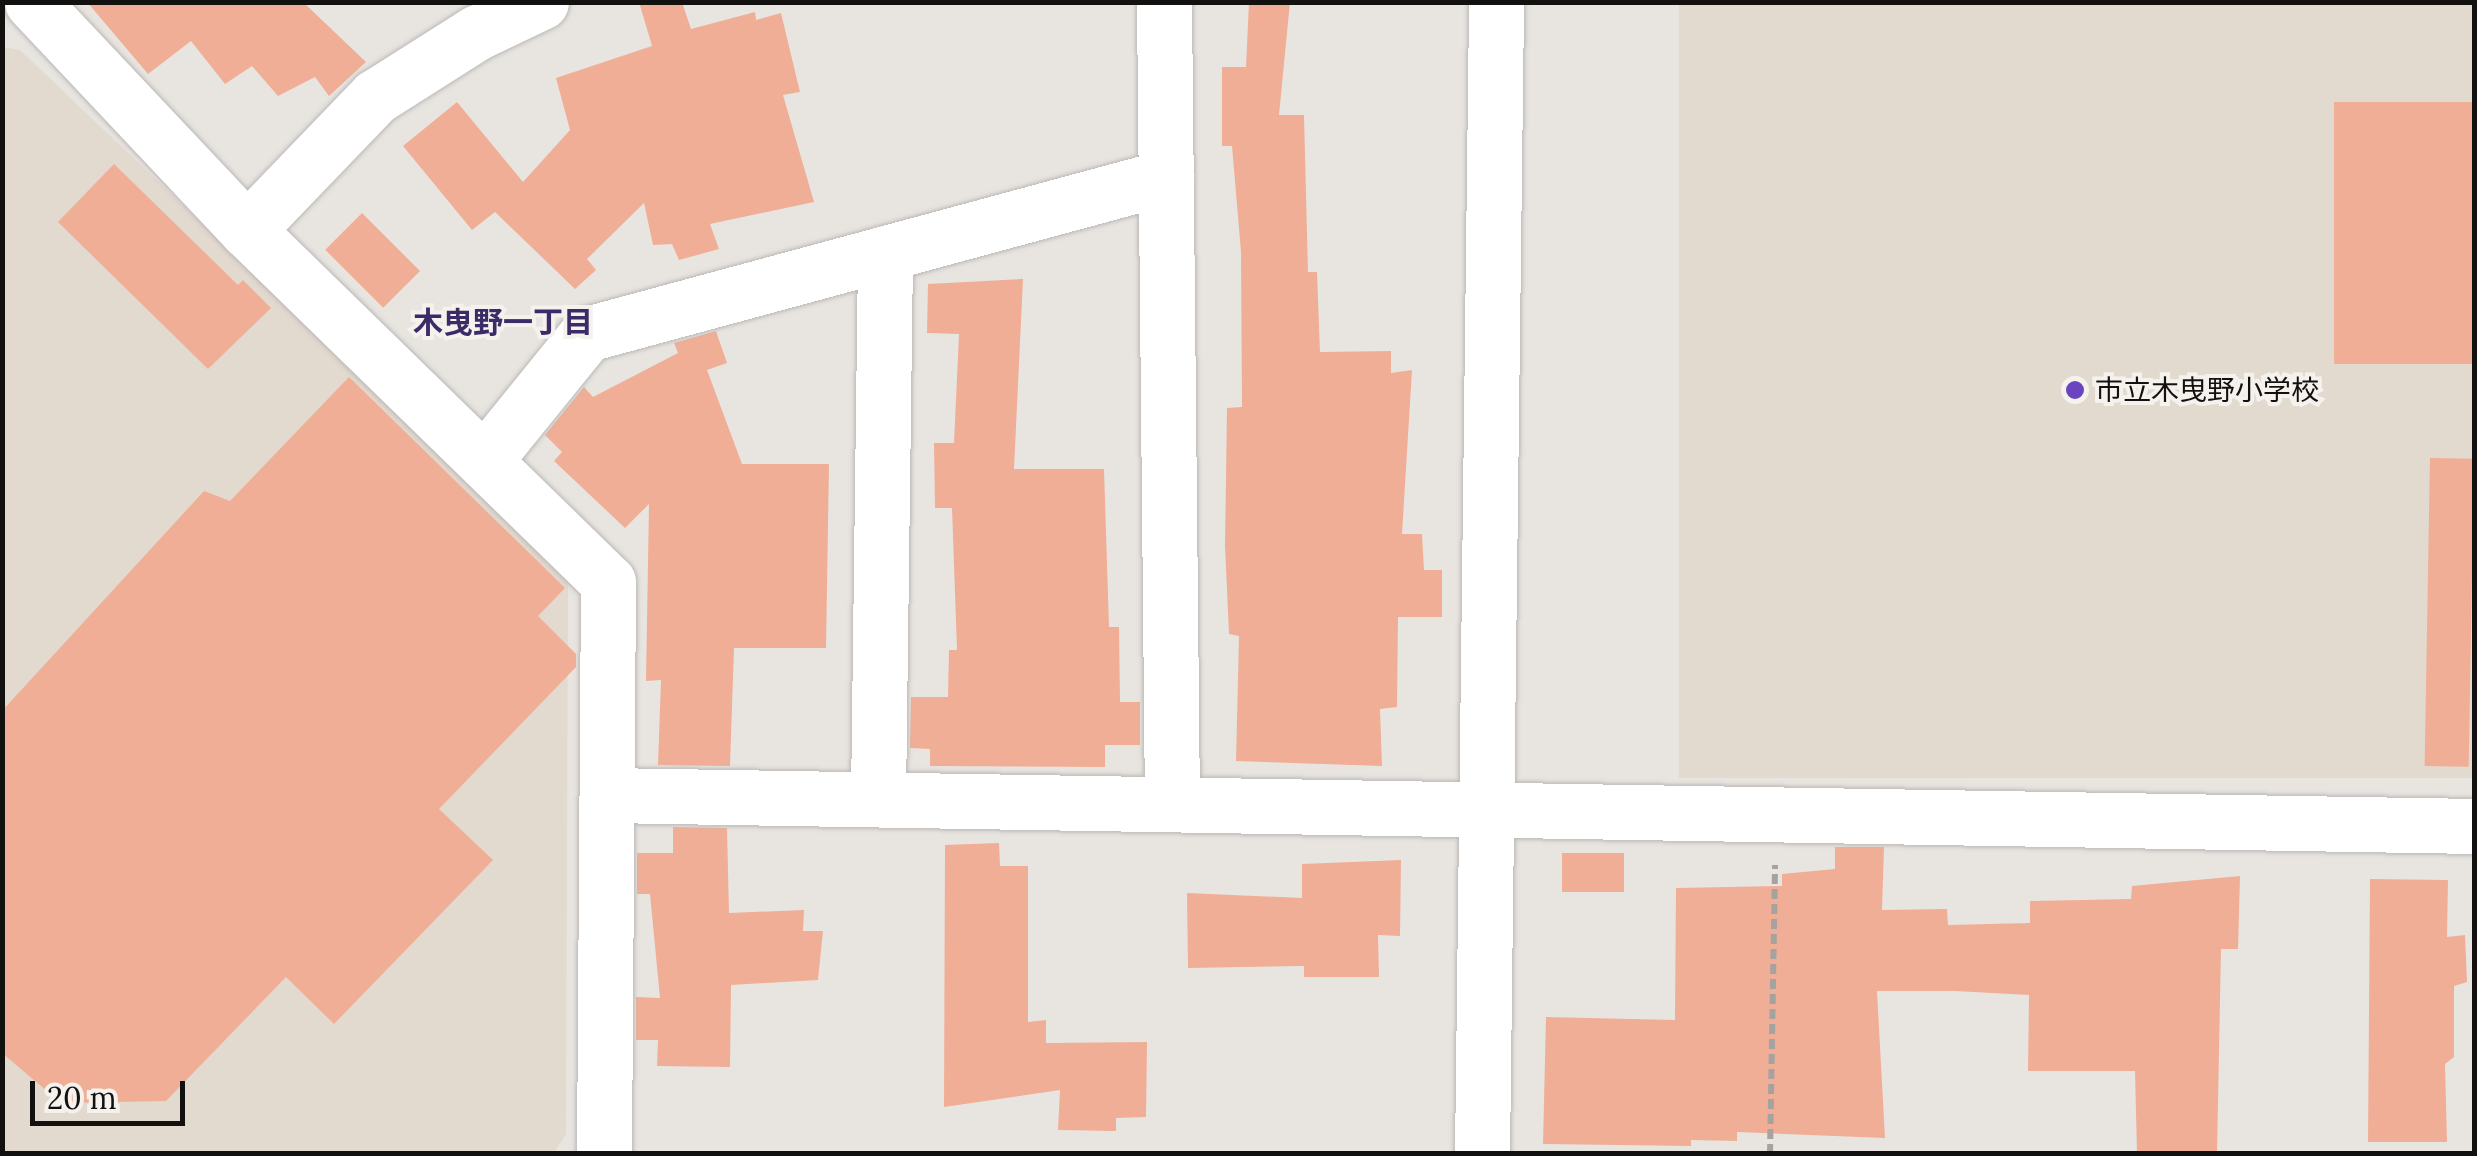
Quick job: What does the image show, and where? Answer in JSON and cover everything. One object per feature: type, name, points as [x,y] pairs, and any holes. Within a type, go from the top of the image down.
[{"type":"street","points":[[32,2],[247,230],[608,582],[604,1154]]},
{"type":"street","points":[[247,230],[375,97],[476,33],[540,2]]},
{"type":"street","points":[[1164,2],[1172,803]]},
{"type":"street","points":[[1482,1154],[1496,2]]},
{"type":"street","points":[[484,462],[587,334],[1166,177]]},
{"type":"street","points":[[878,798],[885,253]]},
{"type":"street","points":[[607,794],[2474,826]]},
{"type":"path","points":[[1770,1154],[1776,814]]},
{"type":"shaded area","name":"市立木曳野小学校","points":[[1679,3],[2474,3],[2474,778],[1679,778]]},
{"type":"shaded area","points":[[2,47],[20,50],[568,572],[566,1134],[554,1153],[3,1153]]},
{"type":"building","points":[[87,2],[303,2],[366,62],[329,96],[315,77],[278,96],[252,66],[225,84],[191,41],[148,74]]},
{"type":"building","points":[[639,2],[682,2],[691,29],[755,12],[756,20],[781,13],[800,92],[783,95],[814,202],[710,224],[719,249],[679,260],[672,244],[653,245],[644,203],[587,259],[596,270],[575,289],[495,212],[472,230],[403,146],[457,102],[523,182],[570,130],[556,78],[652,46]]},
{"type":"building","points":[[1249,2],[1290,2],[1279,115],[1304,115],[1308,272],[1317,272],[1320,352],[1391,351],[1391,373],[1412,370],[1402,534],[1422,534],[1424,570],[1442,570],[1442,617],[1398,617],[1397,707],[1380,709],[1382,766],[1236,761],[1239,636],[1229,634],[1225,546],[1227,408],[1242,407],[1241,252],[1232,146],[1222,146],[1222,67],[1246,67]]},
{"type":"building","points":[[2334,102],[2474,102],[2474,364],[2334,364]]},
{"type":"building","points":[[114,164],[238,285],[243,280],[271,308],[208,369],[58,222]]},
{"type":"building","points":[[362,213],[420,271],[383,308],[325,250]]},
{"type":"building","points":[[1023,279],[1014,469],[1104,469],[1109,627],[1119,627],[1120,702],[1140,702],[1140,745],[1105,745],[1105,767],[930,766],[930,749],[910,748],[911,697],[948,697],[949,650],[957,650],[952,508],[935,508],[934,443],[954,443],[959,334],[927,333],[928,284]]},
{"type":"building","points":[[716,331],[727,363],[707,370],[742,464],[829,464],[826,648],[734,648],[730,766],[658,765],[661,680],[646,681],[649,504],[625,528],[554,461],[562,452],[545,435],[584,387],[593,397],[678,353],[674,343]]},
{"type":"building","points":[[349,377],[565,588],[538,616],[576,654],[576,667],[439,809],[493,860],[334,1024],[286,977],[166,1101],[61,1103],[2,1053],[2,711],[204,491],[230,501]]},
{"type":"building","points":[[2430,458],[2474,459],[2469,767],[2425,766]]},
{"type":"building","points":[[673,827],[727,828],[729,913],[804,910],[803,931],[823,931],[818,980],[731,985],[730,1067],[657,1066],[658,1040],[636,1040],[636,997],[660,998],[650,894],[637,894],[637,853],[673,853]]},
{"type":"building","points":[[999,843],[1000,866],[1028,866],[1028,1022],[1046,1020],[1046,1043],[1147,1042],[1146,1117],[1116,1118],[1116,1131],[1058,1130],[1060,1090],[944,1107],[945,845]]},
{"type":"building","points":[[1835,847],[1884,847],[1882,910],[1947,909],[1948,925],[2030,923],[2030,901],[2131,899],[2132,886],[2240,876],[2238,949],[2221,949],[2217,1154],[2137,1154],[2135,1071],[2028,1071],[2029,995],[1955,991],[1877,991],[1885,1138],[1737,1132],[1737,1141],[1691,1140],[1691,1146],[1543,1144],[1546,1017],[1675,1020],[1676,888],[1782,886],[1782,874],[1835,869]]},
{"type":"building","points":[[1562,853],[1624,853],[1624,892],[1562,892]]},
{"type":"building","points":[[1401,860],[1400,936],[1378,935],[1379,977],[1304,977],[1304,966],[1188,968],[1187,893],[1302,898],[1302,864]]},
{"type":"building","points":[[2370,879],[2448,880],[2447,937],[2465,935],[2467,982],[2454,986],[2454,1057],[2445,1064],[2447,1142],[2368,1142]]},
{"type":"place","name":"市立木曳野小学校","points":[[2075,390]]},
{"type":"district","name":"木曳野一丁目","points":[[503,322]]}]
